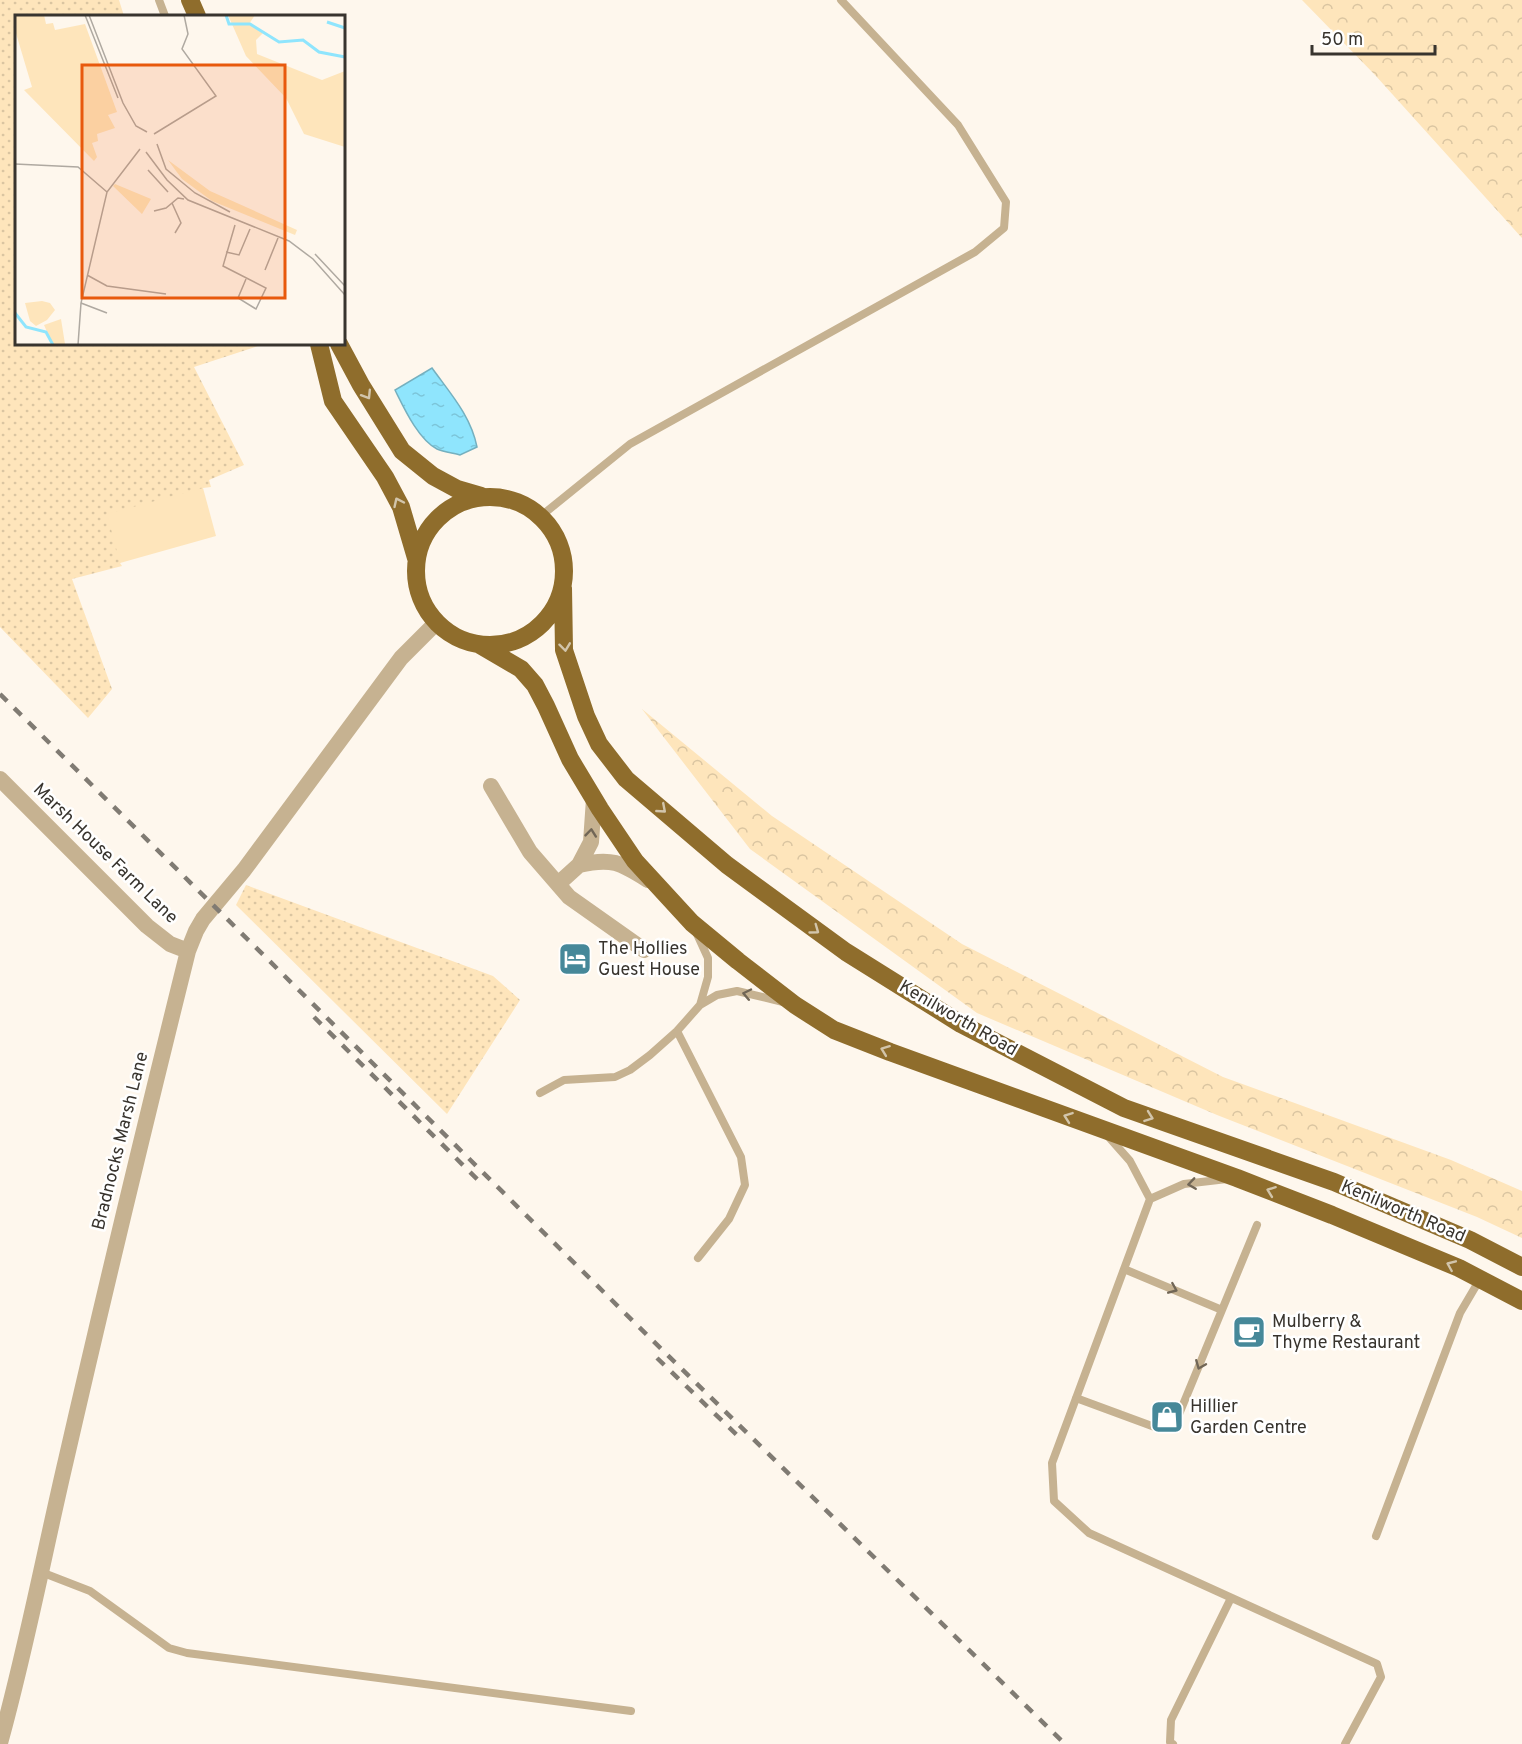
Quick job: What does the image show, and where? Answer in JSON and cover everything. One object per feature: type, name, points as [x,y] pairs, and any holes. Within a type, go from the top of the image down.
[{"type":"highway","points":[[190,0],[197,15]]},
{"type":"highway","points":[[319,345],[333,401],[385,477],[401,507],[416,558],[416,581],[422,604],[436,623],[456,638],[480,645],[508,644],[532,633],[552,613],[563,588],[564,562],[557,537],[541,516],[524,504],[504,497],[484,496],[457,489],[432,476],[402,451],[361,385],[340,345]]},
{"type":"highway","points":[[416,558],[424,535],[439,516],[460,502],[484,496]]},
{"type":"highway","name":"Kenilworth Road","points":[[563,588],[564,650],[598,744],[626,779],[728,866],[846,952],[961,1024],[1124,1108],[1334,1182],[1470,1240],[1522,1267]]},
{"type":"highway","name":"Kenilworth Road","points":[[480,645],[521,669],[535,685],[570,759],[594,799],[635,861],[692,923],[795,1005],[834,1030],[1237,1178],[1342,1219],[1459,1268],[1522,1301]]},
{"type":"street","name":"Bradnocks Marsh Lane","points":[[0,1743],[15,1690],[130,1185],[188,951],[203,919],[244,870],[401,658],[436,623]]},
{"type":"street","name":"Marsh House Farm Lane","points":[[0,779],[147,926],[170,944],[188,951]]},
{"type":"street","points":[[491,786],[530,852],[569,897],[644,950]]},
{"type":"street","points":[[558,885],[579,865],[591,842],[594,799]]},
{"type":"street","name":"Kenilworth Road","points":[[579,865],[595,861],[621,863],[659,887]]},
{"type":"lane","points":[[159,0],[165,15]]},
{"type":"lane","points":[[541,516],[630,444],[975,252],[1004,228],[1006,202],[958,125],[841,0]]},
{"type":"lane","points":[[692,923],[708,958],[708,977],[700,1005]]},
{"type":"lane","points":[[540,1094],[564,1080],[615,1077],[630,1070],[677,1032],[700,1005],[717,995],[737,991],[795,1005]]},
{"type":"lane","points":[[677,1032],[741,1157],[745,1185],[729,1219],[698,1257]]},
{"type":"lane","points":[[1101,1128],[1130,1161],[1150,1199]]},
{"type":"lane","points":[[1237,1178],[1184,1184],[1150,1199],[1052,1463],[1054,1502],[1089,1533],[1377,1664],[1381,1677],[1346,1744]]},
{"type":"lane","points":[[1076,1398],[1160,1429],[1170,1429],[1179,1416],[1257,1225]]},
{"type":"lane","points":[[1124,1269],[1222,1310]]},
{"type":"lane","points":[[1376,1536],[1460,1313],[1480,1279]]},
{"type":"lane","points":[[41,1572],[90,1591],[169,1648],[187,1653],[631,1711]]},
{"type":"lane","points":[[1173,1744],[1170,1742],[1171,1720],[1231,1598]]},
{"type":"green space","points":[[0,0],[119,0],[124,15],[15,15],[15,345],[261,345],[194,367],[244,465],[209,480],[211,487],[203,488],[120,563],[122,566],[72,579],[112,689],[88,718],[0,627]]},
{"type":"green space","points":[[1302,0],[1522,0],[1522,238],[1375,75]]},
{"type":"green space","points":[[203,488],[216,536],[120,563],[107,514]]},
{"type":"green space","points":[[642,709],[772,816],[962,944],[1223,1077],[1451,1160],[1522,1191],[1522,1238],[1477,1217],[1217,1115],[977,1013],[750,849]]},
{"type":"green space","points":[[246,885],[493,976],[520,1000],[447,1114],[236,905]]},
{"type":"water","points":[[432,368],[459,405],[474,436],[477,447],[460,455],[437,449],[424,438],[412,422],[395,390]]},
{"type":"railway","points":[[0,694],[647,1335],[1065,1744]]},
{"type":"railway","points":[[314,1017],[480,1182]]},
{"type":"railway","points":[[657,1358],[739,1437]]},
{"type":"place","name":"The Hollies Guest House","points":[[575,959]]},
{"type":"place","name":"Mulberry & Thyme Restaurant","points":[[1249,1332]]},
{"type":"place","name":"Hillier Garden Centre","points":[[1167,1417]]}]
